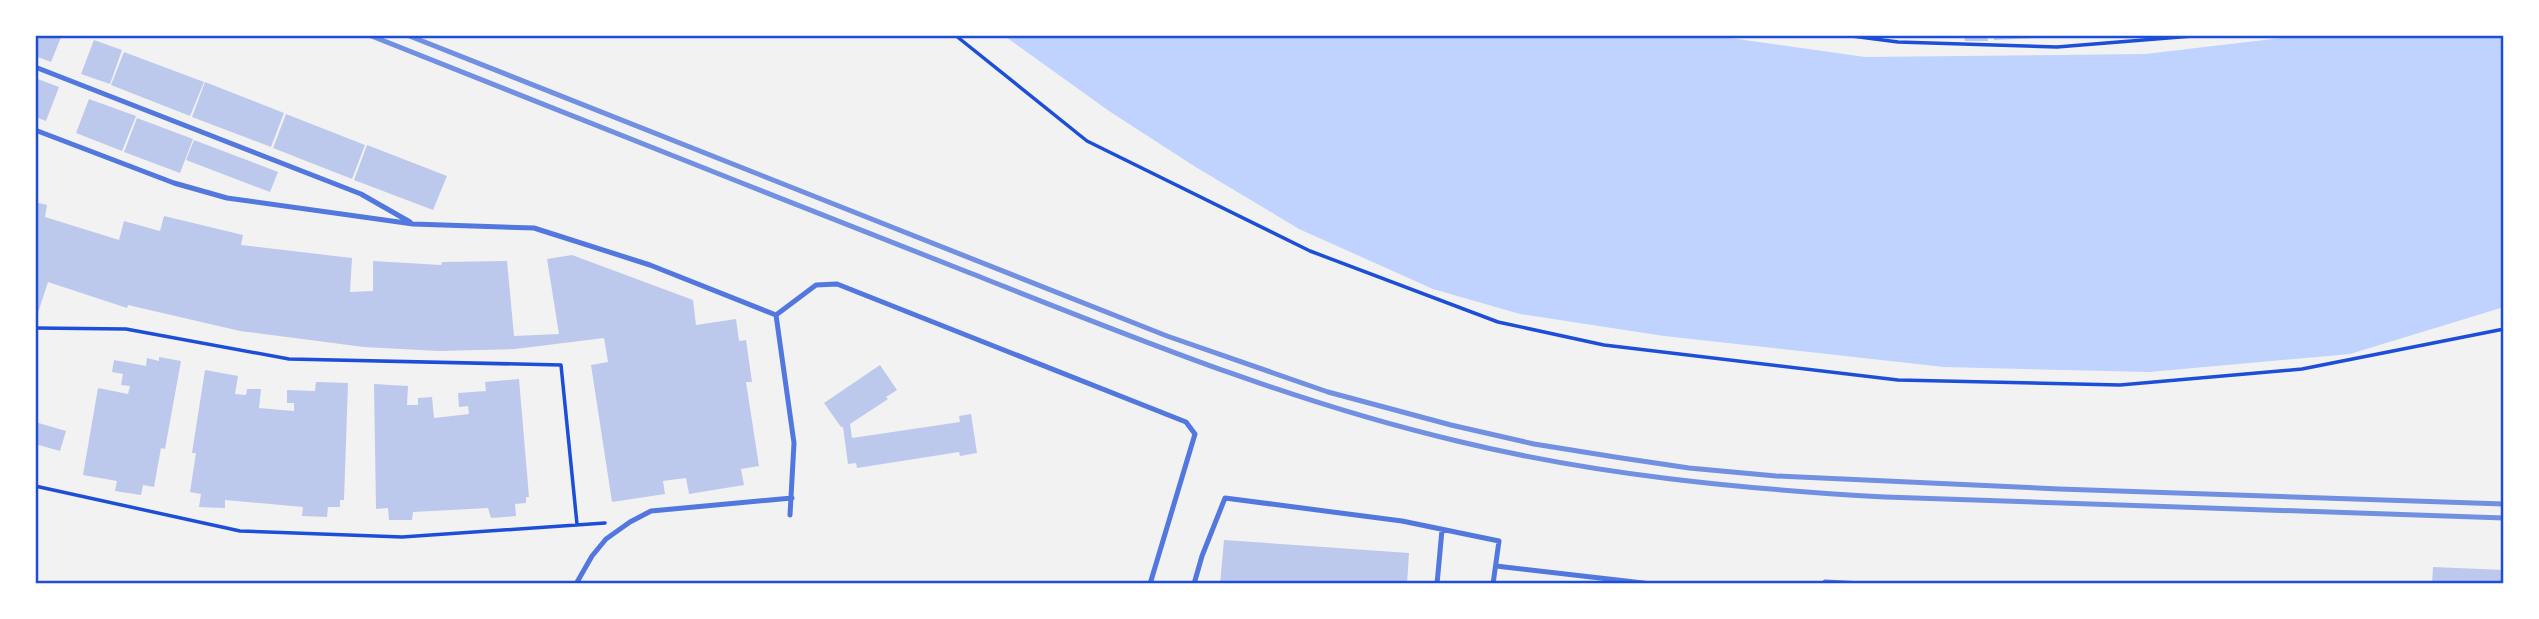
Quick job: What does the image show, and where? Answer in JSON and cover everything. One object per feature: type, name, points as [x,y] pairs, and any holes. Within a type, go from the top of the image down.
[{"type":"lane","points":[[35,66],[361,194],[413,224]]},
{"type":"lane","points":[[35,130],[174,183],[227,198],[413,224],[534,228],[650,265],[776,315]]},
{"type":"lane","points":[[776,315],[816,285],[836,284],[1186,422],[1195,434],[1150,584]]},
{"type":"lane","points":[[776,315],[794,443],[790,515]]},
{"type":"lane","points":[[576,584],[599,548],[630,522],[651,511],[792,498]]},
{"type":"lane","points":[[1194,584],[1202,556],[1226,498],[1402,521],[1499,541],[1493,584]]},
{"type":"lane","points":[[1437,584],[1442,530]]},
{"type":"lane","points":[[1496,566],[1652,584]]},
{"type":"lane","points":[[1823,584],[1864,584]]},
{"type":"path","points":[[955,35],[1087,141],[1310,251],[1499,322],[1604,345],[1898,380],[2120,385],[2302,369],[2504,329]]},
{"type":"path","points":[[1844,35],[1898,42],[2057,47],[2205,35]]},
{"type":"path","points":[[2131,35],[2131,41]]},
{"type":"path","points":[[35,328],[126,330],[289,359],[561,365],[577,524]]},
{"type":"path","points":[[35,486],[240,531],[402,537],[630,522]]},
{"type":"water","points":[[1003,35],[1709,35],[1865,57],[2145,54],[2307,35],[2504,35],[2504,307],[2350,354],[2149,372],[1944,367],[1664,336],[1520,314],[1433,289],[1299,229],[1109,111]]},
{"type":"building","points":[[35,35],[62,35],[51,62],[35,56]]},
{"type":"building","points":[[1964,35],[1987,35],[1988,41],[1965,41]]},
{"type":"building","points":[[1994,35],[2052,35],[2052,37],[1994,40]]},
{"type":"building","points":[[94,40],[122,50],[110,84],[81,74]]},
{"type":"building","points":[[124,52],[204,82],[190,116],[111,85]]},
{"type":"building","points":[[35,78],[59,87],[46,121],[35,117]]},
{"type":"building","points":[[205,82],[284,113],[271,147],[192,117]]},
{"type":"building","points":[[89,99],[136,116],[122,151],[76,133]]},
{"type":"building","points":[[286,114],[365,145],[352,179],[273,148]]},
{"type":"building","points":[[137,118],[193,139],[180,173],[124,152]]},
{"type":"building","points":[[194,140],[278,172],[270,192],[186,160]]},
{"type":"building","points":[[367,145],[447,176],[433,210],[354,180]]},
{"type":"building","points":[[35,202],[47,205],[45,217],[119,240],[124,221],[160,231],[164,216],[243,235],[241,245],[352,258],[350,292],[373,291],[373,261],[441,265],[442,262],[507,261],[514,336],[559,334],[547,259],[572,255],[693,300],[696,325],[736,319],[739,341],[746,340],[752,382],[746,382],[759,466],[741,469],[744,485],[689,494],[686,478],[663,481],[665,494],[612,502],[591,365],[608,362],[604,338],[515,349],[439,351],[364,347],[240,331],[128,305],[127,308],[48,282],[35,322]]},
{"type":"building","points":[[159,357],[181,361],[165,449],[161,448],[154,487],[143,485],[141,495],[115,491],[117,481],[83,475],[98,388],[128,394],[130,386],[121,385],[123,374],[112,372],[114,360],[146,366],[147,358],[159,361]]},
{"type":"building","points":[[880,365],[897,390],[850,424],[852,438],[960,422],[959,416],[971,414],[977,453],[960,456],[959,452],[857,468],[856,463],[848,464],[843,427],[824,403]]},
{"type":"building","points":[[205,370],[238,376],[235,394],[246,395],[247,389],[261,389],[259,408],[294,411],[294,403],[287,403],[287,390],[315,391],[316,382],[348,383],[344,500],[340,500],[340,507],[328,507],[327,517],[302,516],[303,507],[225,500],[225,508],[199,507],[201,494],[190,492],[196,453],[192,453]]},
{"type":"building","points":[[519,379],[529,497],[526,497],[526,503],[515,504],[516,516],[491,518],[488,508],[413,512],[412,520],[389,520],[388,508],[376,509],[374,384],[408,386],[407,405],[418,405],[418,398],[432,397],[434,418],[469,414],[468,406],[459,407],[458,393],[486,391],[485,382]]},
{"type":"building","points":[[35,422],[66,431],[60,451],[35,444]]},
{"type":"building","points":[[1224,540],[1409,553],[1407,584],[1220,584]]},
{"type":"building","points":[[2433,567],[2504,570],[2504,584],[2432,584]]},
{"type":"railway","points":[[369,35],[1208,365],[1331,407],[1510,453],[1670,479],[1831,494],[2504,518]]},
{"type":"railway","points":[[407,35],[1167,336],[1328,392],[1534,444],[1689,468],[1776,476],[2059,489],[2504,504]]}]
